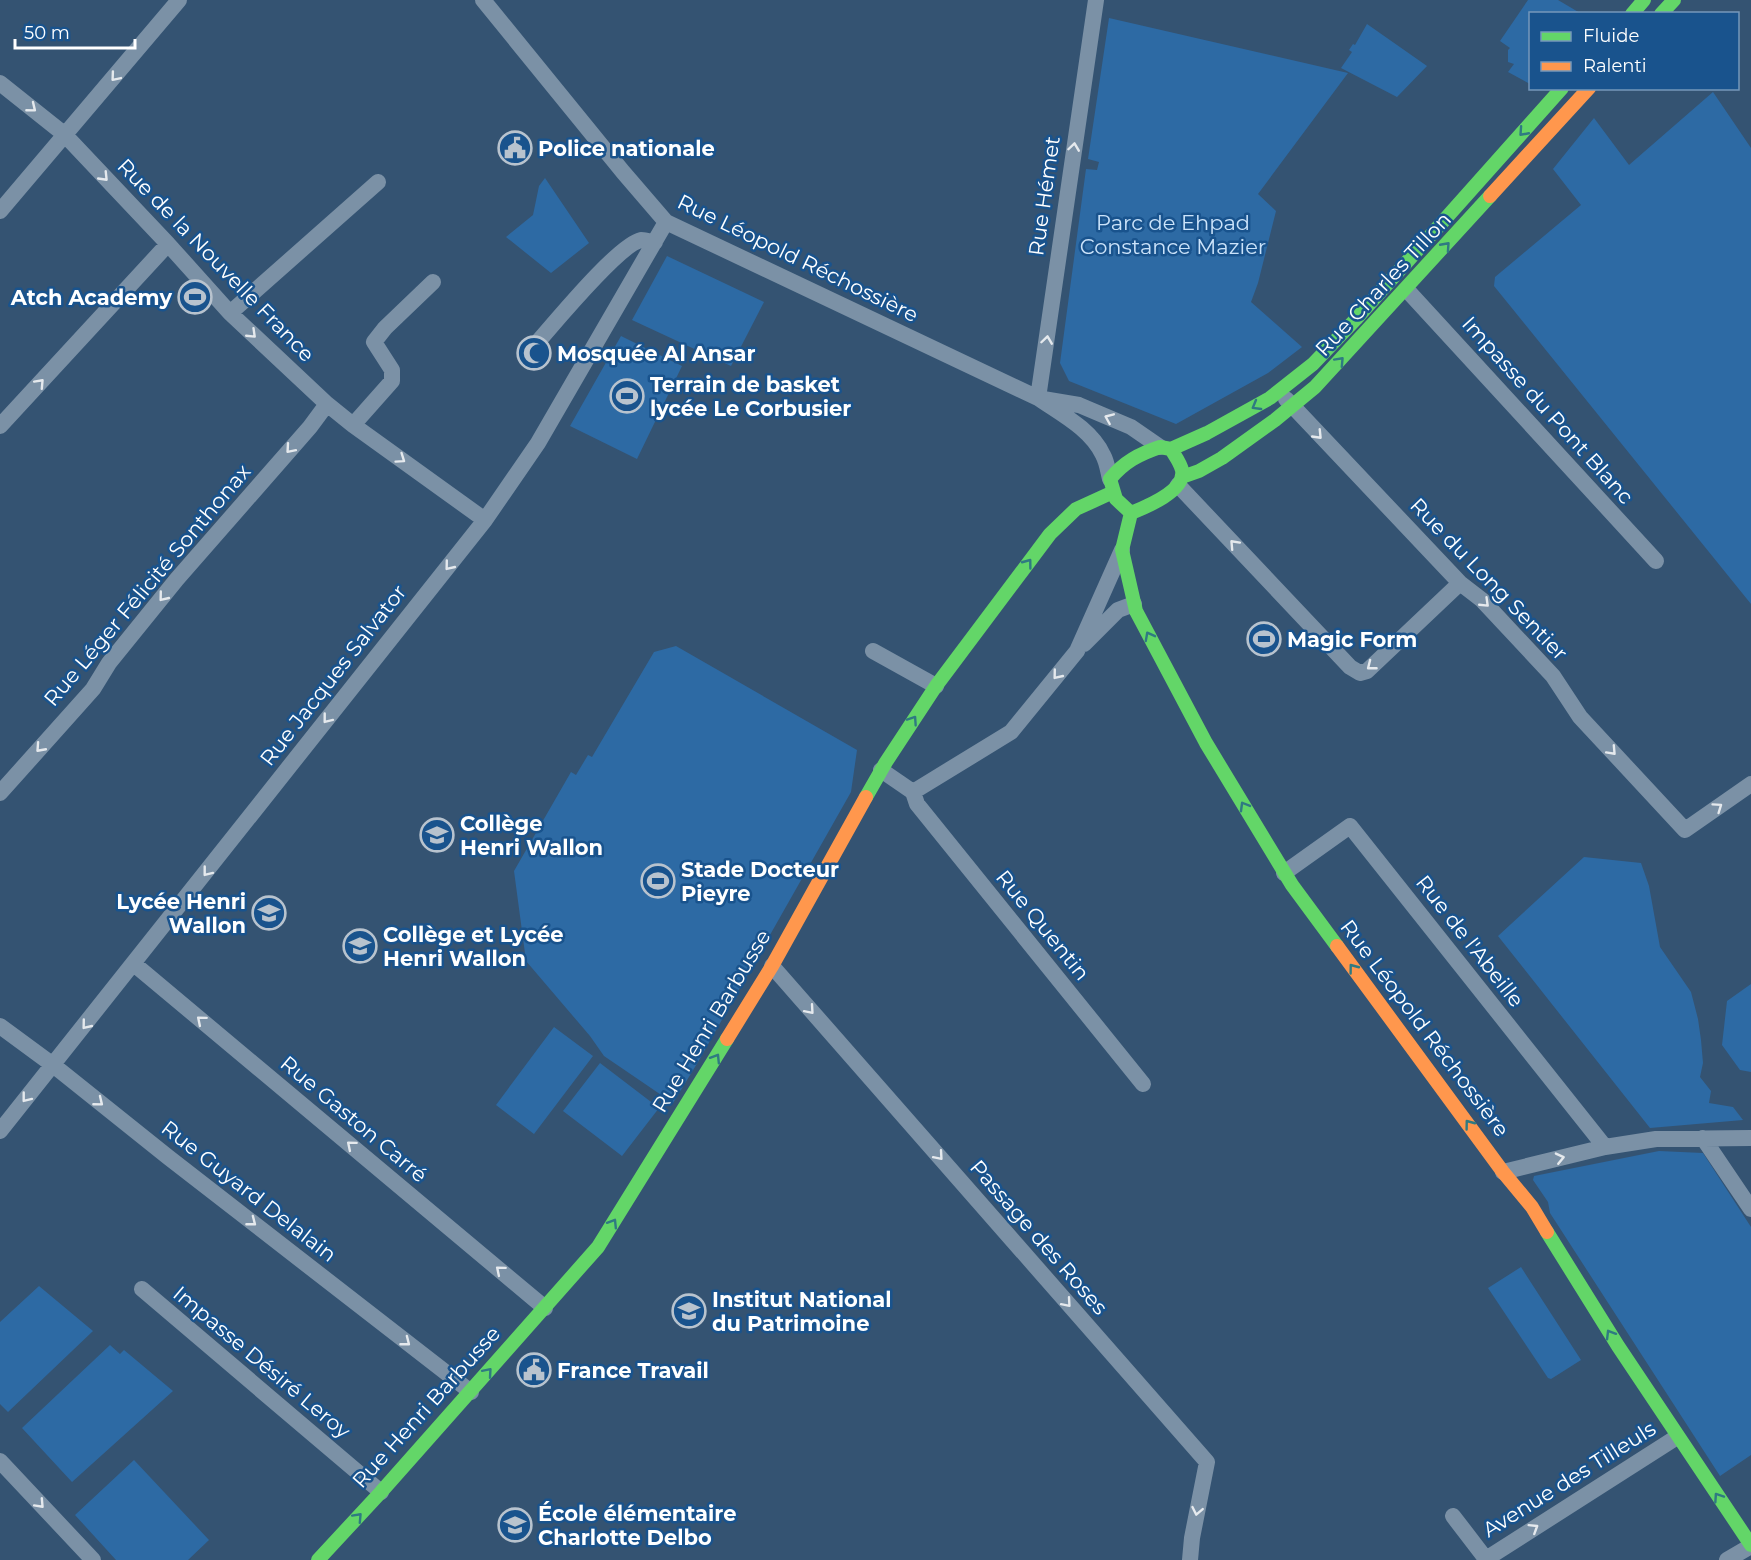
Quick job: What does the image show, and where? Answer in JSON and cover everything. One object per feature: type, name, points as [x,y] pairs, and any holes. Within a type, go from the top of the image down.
[{"type":"street","points":[[0,211],[179,0]]},
{"type":"street","name":"Rue Léopold Réchossière","points":[[483,0],[666,222],[1038,398],[1072,420],[1088,434],[1103,454],[1111,486]]},
{"type":"street","name":"Rue Hémet","points":[[1038,398],[1096,0]]},
{"type":"street","points":[[1621,0],[1637,8]]},
{"type":"street","points":[[1663,12],[1674,0]]},
{"type":"street","name":"Rue de la Nouvelle France","points":[[0,83],[64,134],[168,244],[230,314],[327,404],[485,520]]},
{"type":"street","name":"Rue Charles Tillon","points":[[1165,448],[1207,433],[1279,392],[1312,364],[1356,319],[1560,90]]},
{"type":"street","name":"Rue Charles Tillon","points":[[1180,481],[1225,456],[1292,407],[1324,378],[1407,290],[1587,90]]},
{"type":"street","points":[[230,314],[378,182]]},
{"type":"street","name":"Rue Jacques Salvator","points":[[0,1131],[135,964],[485,520],[538,443],[666,222]]},
{"type":"street","points":[[535,345],[581,292],[625,249],[641,240],[655,242]]},
{"type":"street","points":[[0,426],[168,244]]},
{"type":"street","points":[[353,425],[392,381],[392,370],[374,342],[385,328],[433,282]]},
{"type":"street","name":"Impasse du Pont Blanc","points":[[1407,290],[1656,561]]},
{"type":"street","name":"Rue du Long Sentier","points":[[1279,392],[1460,583],[1482,600],[1553,676],[1580,717],[1685,830],[1751,784]]},
{"type":"street","name":"Rue Léopold Réchossière","points":[[1038,398],[1079,405],[1131,427],[1165,448]]},
{"type":"street","name":"Rue Léger Félicité Sonthonax","points":[[0,793],[93,689],[110,663],[177,579],[310,427],[327,404]]},
{"type":"street","points":[[1165,448],[1182,468],[1180,481],[1156,503],[1131,513],[1116,502],[1111,486],[1119,467],[1136,454],[1165,448]]},
{"type":"street","points":[[1180,481],[1350,667],[1360,673],[1367,670],[1460,583]]},
{"type":"street","name":"Rue Henri Barbusse","points":[[318,1560],[471,1392],[598,1247],[772,966],[881,770],[936,686],[1050,534],[1076,509],[1111,486]]},
{"type":"street","name":"Rue Léopold Réchossière","points":[[1131,513],[1122,550],[1136,611],[1206,743],[1284,873],[1503,1172],[1532,1207],[1618,1346],[1751,1546]]},
{"type":"street","points":[[1077,651],[1122,550]]},
{"type":"street","points":[[881,770],[913,792],[1011,732],[1077,651],[1118,610],[1134,604]]},
{"type":"street","points":[[873,651],[936,686]]},
{"type":"street","name":"Rue Quentin","points":[[913,792],[917,804],[1143,1084]]},
{"type":"street","name":"Rue de l'Abeille","points":[[1284,873],[1350,826],[1605,1148]]},
{"type":"street","name":"Rue Gaston Carré","points":[[135,964],[545,1308]]},
{"type":"street","name":"Passage des Roses","points":[[772,966],[1207,1462],[1190,1560]]},
{"type":"street","name":"Rue Guyard Delalain","points":[[0,1026],[471,1392]]},
{"type":"street","points":[[1703,1138],[1751,1209]]},
{"type":"street","points":[[1503,1172],[1605,1148],[1656,1139],[1751,1138]]},
{"type":"street","name":"Impasse Désiré Leroy","points":[[142,1289],[381,1492]]},
{"type":"street","name":"Avenue des Tilleuls","points":[[1453,1516],[1487,1559],[1677,1437]]},
{"type":"street","points":[[0,1461],[93,1560]]},
{"type":"street","points":[[1727,1560],[1751,1546]]},
{"type":"green space","points":[[1528,0],[1558,0],[1578,12],[1529,12],[1529,83],[1508,72],[1514,64],[1508,62],[1510,48],[1500,41]]},
{"type":"green space","name":"Parc de Ehpad Constance Mazier","points":[[1109,18],[1348,73],[1258,194],[1276,211],[1251,302],[1302,347],[1268,373],[1176,424],[1069,381],[1060,363],[1086,169],[1097,170],[1099,162],[1088,159]]},
{"type":"green space","points":[[1367,24],[1427,66],[1397,97],[1341,68],[1352,52],[1349,50],[1353,44],[1355,45]]},
{"type":"green space","points":[[1713,92],[1751,148],[1751,604],[1494,286],[1495,277],[1581,205],[1553,169],[1594,118],[1629,165]]},
{"type":"green space","points":[[545,178],[589,243],[551,273],[506,237],[533,215],[539,186]]},
{"type":"green space","points":[[667,256],[764,302],[731,366],[632,320]]},
{"type":"green space","name":"Terrain de basket lycée Le Corbusier","points":[[621,336],[682,366],[637,459],[570,426]]},
{"type":"green space","name":"Stade Docteur Pieyre","points":[[676,646],[857,750],[851,792],[673,1103],[604,1056],[590,1036],[526,961],[514,871],[571,772],[576,775],[588,755],[592,757],[654,652]]},
{"type":"green space","points":[[1584,857],[1641,863],[1649,886],[1660,947],[1691,992],[1701,1040],[1703,1063],[1700,1077],[1711,1091],[1709,1103],[1733,1107],[1743,1120],[1650,1128],[1498,936]]},
{"type":"green space","points":[[1751,984],[1751,1072],[1740,1070],[1722,1045],[1727,1001]]},
{"type":"green space","points":[[554,1027],[593,1056],[534,1134],[496,1105]]},
{"type":"green space","points":[[600,1063],[659,1108],[622,1156],[563,1111]]},
{"type":"green space","points":[[1659,1151],[1703,1153],[1751,1227],[1751,1455],[1720,1476],[1550,1213],[1548,1202],[1533,1180],[1534,1176]]},
{"type":"green space","points":[[1521,1267],[1581,1360],[1551,1379],[1548,1378],[1488,1288]]},
{"type":"green space","points":[[39,1286],[93,1331],[8,1412],[0,1404],[0,1322]]},
{"type":"green space","points":[[110,1345],[120,1354],[124,1350],[173,1391],[72,1482],[22,1428]]},
{"type":"green space","points":[[134,1460],[209,1540],[188,1560],[116,1560],[75,1515]]},
{"type":"traffic: fast","points":[[1634,12],[1644,0]]},
{"type":"traffic: fast","points":[[1663,12],[1674,0]]},
{"type":"traffic: fast","points":[[1171,449],[1207,433],[1270,398],[1313,364],[1560,90]]},
{"type":"traffic: fast","points":[[1182,477],[1199,471],[1222,458],[1275,420],[1315,387],[1490,196]]},
{"type":"traffic: fast","points":[[1160,447],[1171,449],[1181,467],[1182,478],[1178,485],[1164,497],[1131,513],[1116,499],[1110,479],[1132,459],[1160,447]]},
{"type":"traffic: fast","points":[[866,797],[936,686],[1050,534],[1076,509],[1111,493]]},
{"type":"traffic: fast","points":[[1131,513],[1122,550],[1136,611],[1206,743],[1292,885],[1337,946]]},
{"type":"traffic: fast","points":[[318,1560],[598,1247],[727,1039]]},
{"type":"traffic: fast","points":[[1547,1232],[1618,1346],[1751,1545]]},
{"type":"traffic: slow","points":[[1490,196],[1587,90]]},
{"type":"traffic: slow","points":[[727,1039],[772,966],[866,797]]},
{"type":"traffic: slow","points":[[1337,946],[1503,1172],[1532,1207],[1547,1232]]},
{"type":"place","name":"Police nationale","points":[[515,148]]},
{"type":"place","name":"Atch Academy","points":[[195,297]]},
{"type":"place","name":"Mosquée Al Ansar","points":[[534,353]]},
{"type":"place","name":"Terrain de basket lycée Le Corbusier","points":[[627,396]]},
{"type":"place","name":"Magic Form","points":[[1264,639]]},
{"type":"place","name":"Collège Henri Wallon","points":[[437,835]]},
{"type":"place","name":"Stade Docteur Pieyre","points":[[658,881]]},
{"type":"place","name":"Lycée Henri Wallon","points":[[269,913]]},
{"type":"place","name":"Collège et Lycée Henri Wallon","points":[[360,946]]},
{"type":"place","name":"Institut National du Patrimoine","points":[[689,1311]]},
{"type":"place","name":"France Travail","points":[[534,1370]]},
{"type":"place","name":"École élémentaire Charlotte Delbo","points":[[515,1525]]}]
